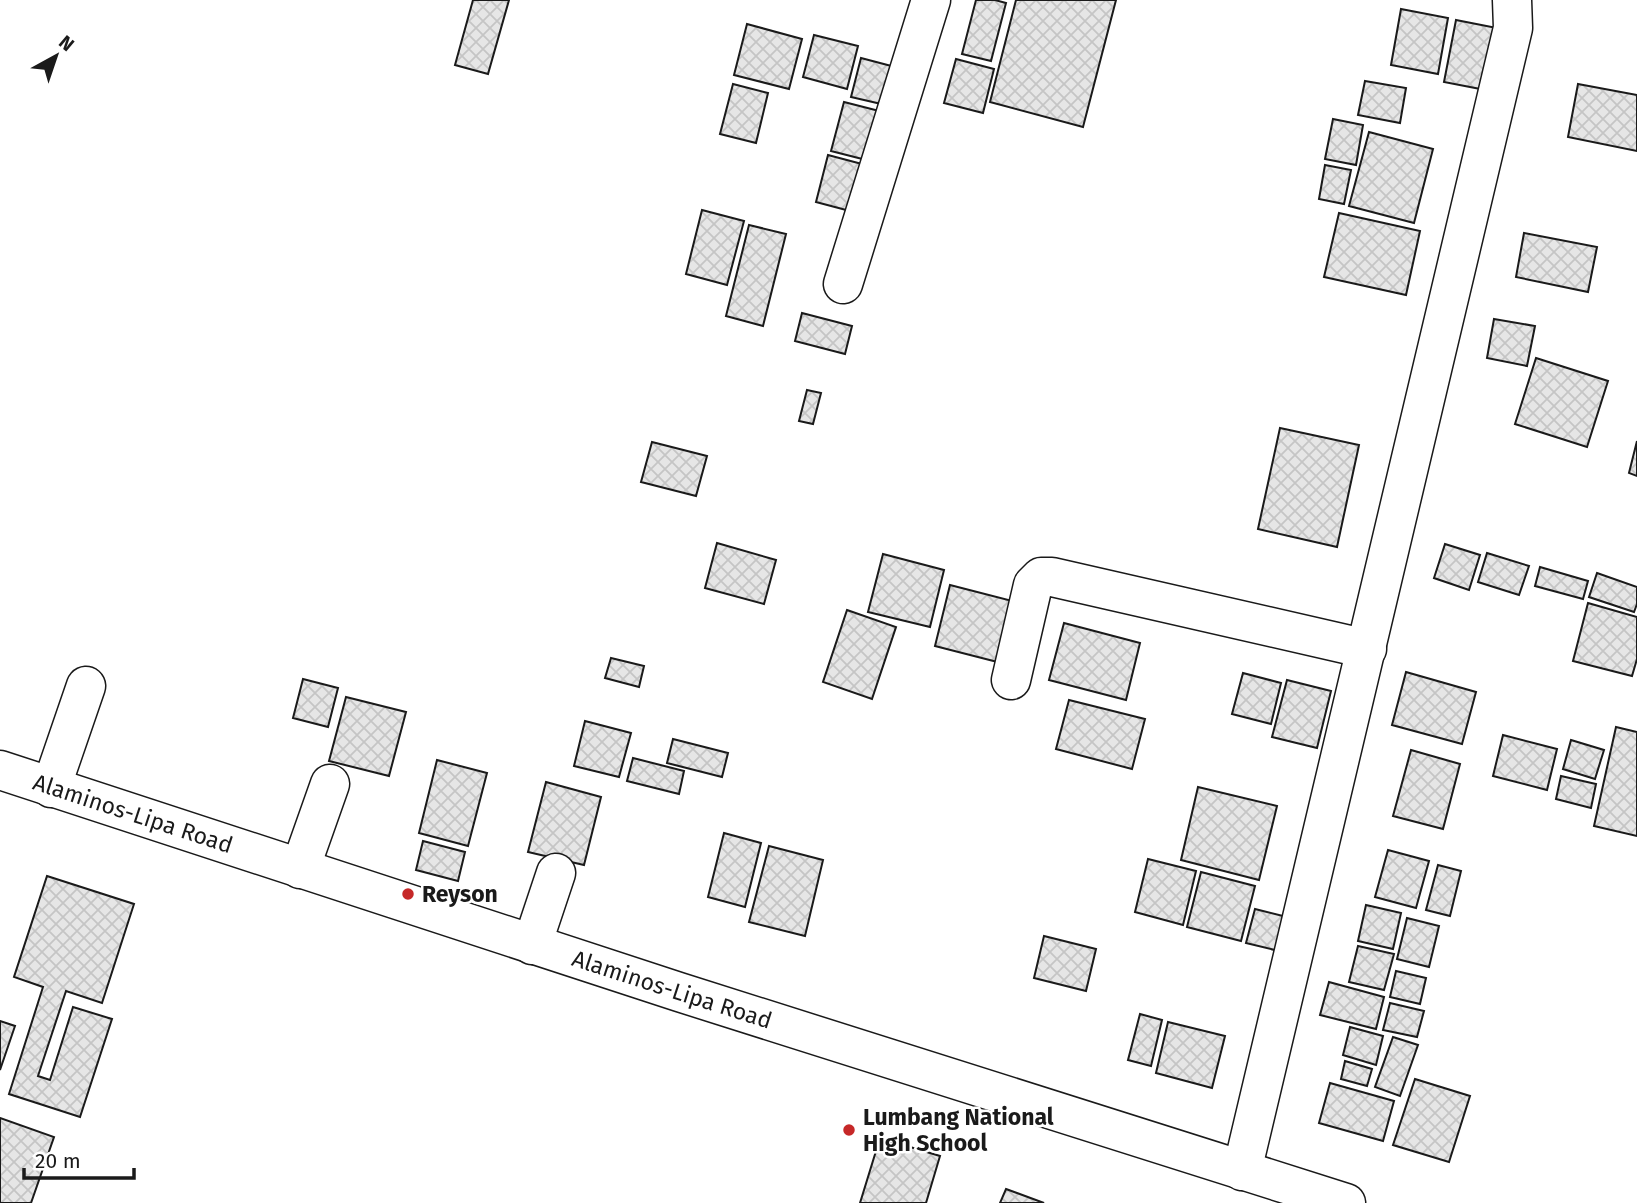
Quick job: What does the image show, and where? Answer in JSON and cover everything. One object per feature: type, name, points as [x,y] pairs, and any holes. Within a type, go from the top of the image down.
[{"type":"street","points":[[843,284],[931,0]]},
{"type":"street","points":[[1242,1171],[1513,28],[1511,0]]},
{"type":"street","points":[[1011,680],[1033,585],[1041,577],[1052,577],[1367,649]]},
{"type":"street","points":[[51,788],[86,686]]},
{"type":"street","name":"Alaminos-Lipa Road","points":[[0,770],[533,945],[1346,1203]]},
{"type":"street","points":[[300,869],[330,784]]},
{"type":"street","points":[[533,945],[556,873]]},
{"type":"building","points":[[473,0],[509,0],[488,74],[455,65]]},
{"type":"building","points":[[976,0],[1006,3],[991,61],[962,54]]},
{"type":"building","points":[[1016,0],[1116,0],[1083,127],[990,102]]},
{"type":"building","points":[[1401,9],[1448,18],[1438,74],[1391,65]]},
{"type":"building","points":[[1456,20],[1507,30],[1496,92],[1444,82]]},
{"type":"building","points":[[747,24],[802,39],[789,89],[734,75]]},
{"type":"building","points":[[814,35],[858,46],[847,89],[803,77]]},
{"type":"building","points":[[861,58],[899,68],[890,106],[851,97]]},
{"type":"building","points":[[956,59],[994,69],[983,113],[944,103]]},
{"type":"building","points":[[1365,81],[1406,88],[1400,123],[1358,115]]},
{"type":"building","points":[[733,84],[768,93],[756,143],[720,134]]},
{"type":"building","points":[[1578,84],[1637,95],[1637,151],[1568,137]]},
{"type":"building","points":[[844,102],[891,114],[878,163],[831,151]]},
{"type":"building","points":[[1333,119],[1363,125],[1356,165],[1325,159]]},
{"type":"building","points":[[1369,132],[1433,149],[1414,223],[1349,206]]},
{"type":"building","points":[[828,155],[877,168],[865,215],[816,202]]},
{"type":"building","points":[[1325,165],[1351,170],[1344,204],[1319,199]]},
{"type":"building","points":[[702,210],[744,221],[727,285],[686,274]]},
{"type":"building","points":[[1339,213],[1420,231],[1406,295],[1324,277]]},
{"type":"building","points":[[749,225],[786,234],[763,326],[726,316]]},
{"type":"building","points":[[1524,233],[1597,247],[1588,292],[1516,277]]},
{"type":"building","points":[[802,313],[852,326],[845,354],[795,341]]},
{"type":"building","points":[[1494,319],[1535,326],[1527,366],[1487,358]]},
{"type":"building","points":[[1536,358],[1608,381],[1587,447],[1515,424]]},
{"type":"building","points":[[807,390],[821,393],[813,424],[799,421]]},
{"type":"building","points":[[1280,428],[1359,445],[1337,547],[1258,529]]},
{"type":"building","points":[[1637,441],[1637,476],[1629,473]]},
{"type":"building","points":[[652,442],[707,456],[696,496],[641,482]]},
{"type":"building","points":[[717,543],[776,560],[764,604],[705,588]]},
{"type":"building","points":[[1445,544],[1480,555],[1469,590],[1434,578]]},
{"type":"building","points":[[1487,553],[1529,566],[1519,595],[1478,582]]},
{"type":"building","points":[[883,554],[944,570],[930,627],[868,612]]},
{"type":"building","points":[[1540,567],[1588,581],[1583,599],[1535,586]]},
{"type":"building","points":[[1597,573],[1637,587],[1634,612],[1589,597]]},
{"type":"building","points":[[950,585],[1028,605],[1013,666],[935,646]]},
{"type":"building","points":[[1588,603],[1637,617],[1637,659],[1632,676],[1573,661]]},
{"type":"building","points":[[847,610],[896,627],[872,699],[823,682]]},
{"type":"building","points":[[1064,623],[1140,643],[1126,700],[1049,680]]},
{"type":"building","points":[[611,658],[644,666],[639,687],[605,678]]},
{"type":"building","points":[[1406,672],[1476,692],[1462,744],[1392,725]]},
{"type":"building","points":[[1243,673],[1281,683],[1271,724],[1232,714]]},
{"type":"building","points":[[303,679],[338,688],[328,727],[293,718]]},
{"type":"building","points":[[1287,680],[1331,691],[1317,748],[1272,737]]},
{"type":"building","points":[[346,697],[406,712],[389,776],[329,761]]},
{"type":"building","points":[[1069,700],[1145,719],[1132,769],[1056,749]]},
{"type":"building","points":[[585,721],[631,733],[619,777],[574,766]]},
{"type":"building","points":[[1616,727],[1637,732],[1637,836],[1594,826]]},
{"type":"building","points":[[1503,735],[1557,749],[1547,790],[1493,776]]},
{"type":"building","points":[[673,739],[728,753],[722,777],[667,763]]},
{"type":"building","points":[[1571,740],[1604,750],[1595,779],[1563,769]]},
{"type":"building","points":[[1411,750],[1460,764],[1443,829],[1393,816]]},
{"type":"building","points":[[633,758],[684,771],[679,794],[627,781]]},
{"type":"building","points":[[437,760],[487,773],[468,846],[419,833]]},
{"type":"building","points":[[1561,776],[1596,784],[1591,808],[1556,799]]},
{"type":"building","points":[[546,782],[601,797],[584,865],[528,852]]},
{"type":"building","points":[[1198,787],[1277,806],[1259,880],[1181,860]]},
{"type":"building","points":[[724,833],[761,843],[745,907],[708,897]]},
{"type":"building","points":[[423,841],[465,852],[458,881],[416,870]]},
{"type":"building","points":[[769,846],[823,860],[805,936],[749,922]]},
{"type":"building","points":[[1388,850],[1429,861],[1416,908],[1375,897]]},
{"type":"building","points":[[1148,859],[1196,871],[1183,925],[1135,912]]},
{"type":"building","points":[[1438,865],[1461,871],[1450,916],[1426,910]]},
{"type":"building","points":[[1201,872],[1255,886],[1241,941],[1187,927]]},
{"type":"building","points":[[47,876],[134,904],[102,1003],[66,991],[38,1076],[50,1080],[73,1007],[112,1019],[80,1117],[9,1094],[43,987],[14,977]]},
{"type":"building","points":[[1366,905],[1401,913],[1393,949],[1358,941]]},
{"type":"building","points":[[1255,909],[1295,919],[1287,953],[1246,943]]},
{"type":"building","points":[[1407,918],[1439,926],[1429,967],[1397,959]]},
{"type":"building","points":[[1044,936],[1096,949],[1086,991],[1034,978]]},
{"type":"building","points":[[1358,946],[1394,954],[1384,990],[1349,982]]},
{"type":"building","points":[[1396,971],[1426,978],[1420,1004],[1390,997]]},
{"type":"building","points":[[1329,982],[1384,997],[1376,1029],[1320,1015]]},
{"type":"building","points":[[1390,1003],[1424,1011],[1417,1037],[1383,1030]]},
{"type":"building","points":[[1140,1014],[1162,1020],[1151,1066],[1128,1060]]},
{"type":"building","points":[[0,1021],[15,1026],[0,1070]]},
{"type":"building","points":[[1168,1022],[1225,1036],[1212,1088],[1156,1073]]},
{"type":"building","points":[[1350,1027],[1383,1036],[1376,1065],[1343,1055]]},
{"type":"building","points":[[1393,1037],[1418,1045],[1400,1096],[1375,1087]]},
{"type":"building","points":[[1345,1061],[1372,1069],[1367,1086],[1341,1079]]},
{"type":"building","points":[[1415,1079],[1470,1096],[1449,1162],[1393,1145]]},
{"type":"building","points":[[1330,1083],[1394,1101],[1383,1141],[1319,1123]]},
{"type":"building","points":[[0,1118],[54,1137],[31,1203],[0,1203]]},
{"type":"building","points":[[880,1138],[940,1156],[926,1203],[860,1203]]},
{"type":"building","points":[[1006,1189],[1044,1203],[1000,1203]]},
{"type":"place","name":"Reyson","points":[[408,894]]},
{"type":"place","name":"Lumbang National High School","points":[[849,1130]]}]
